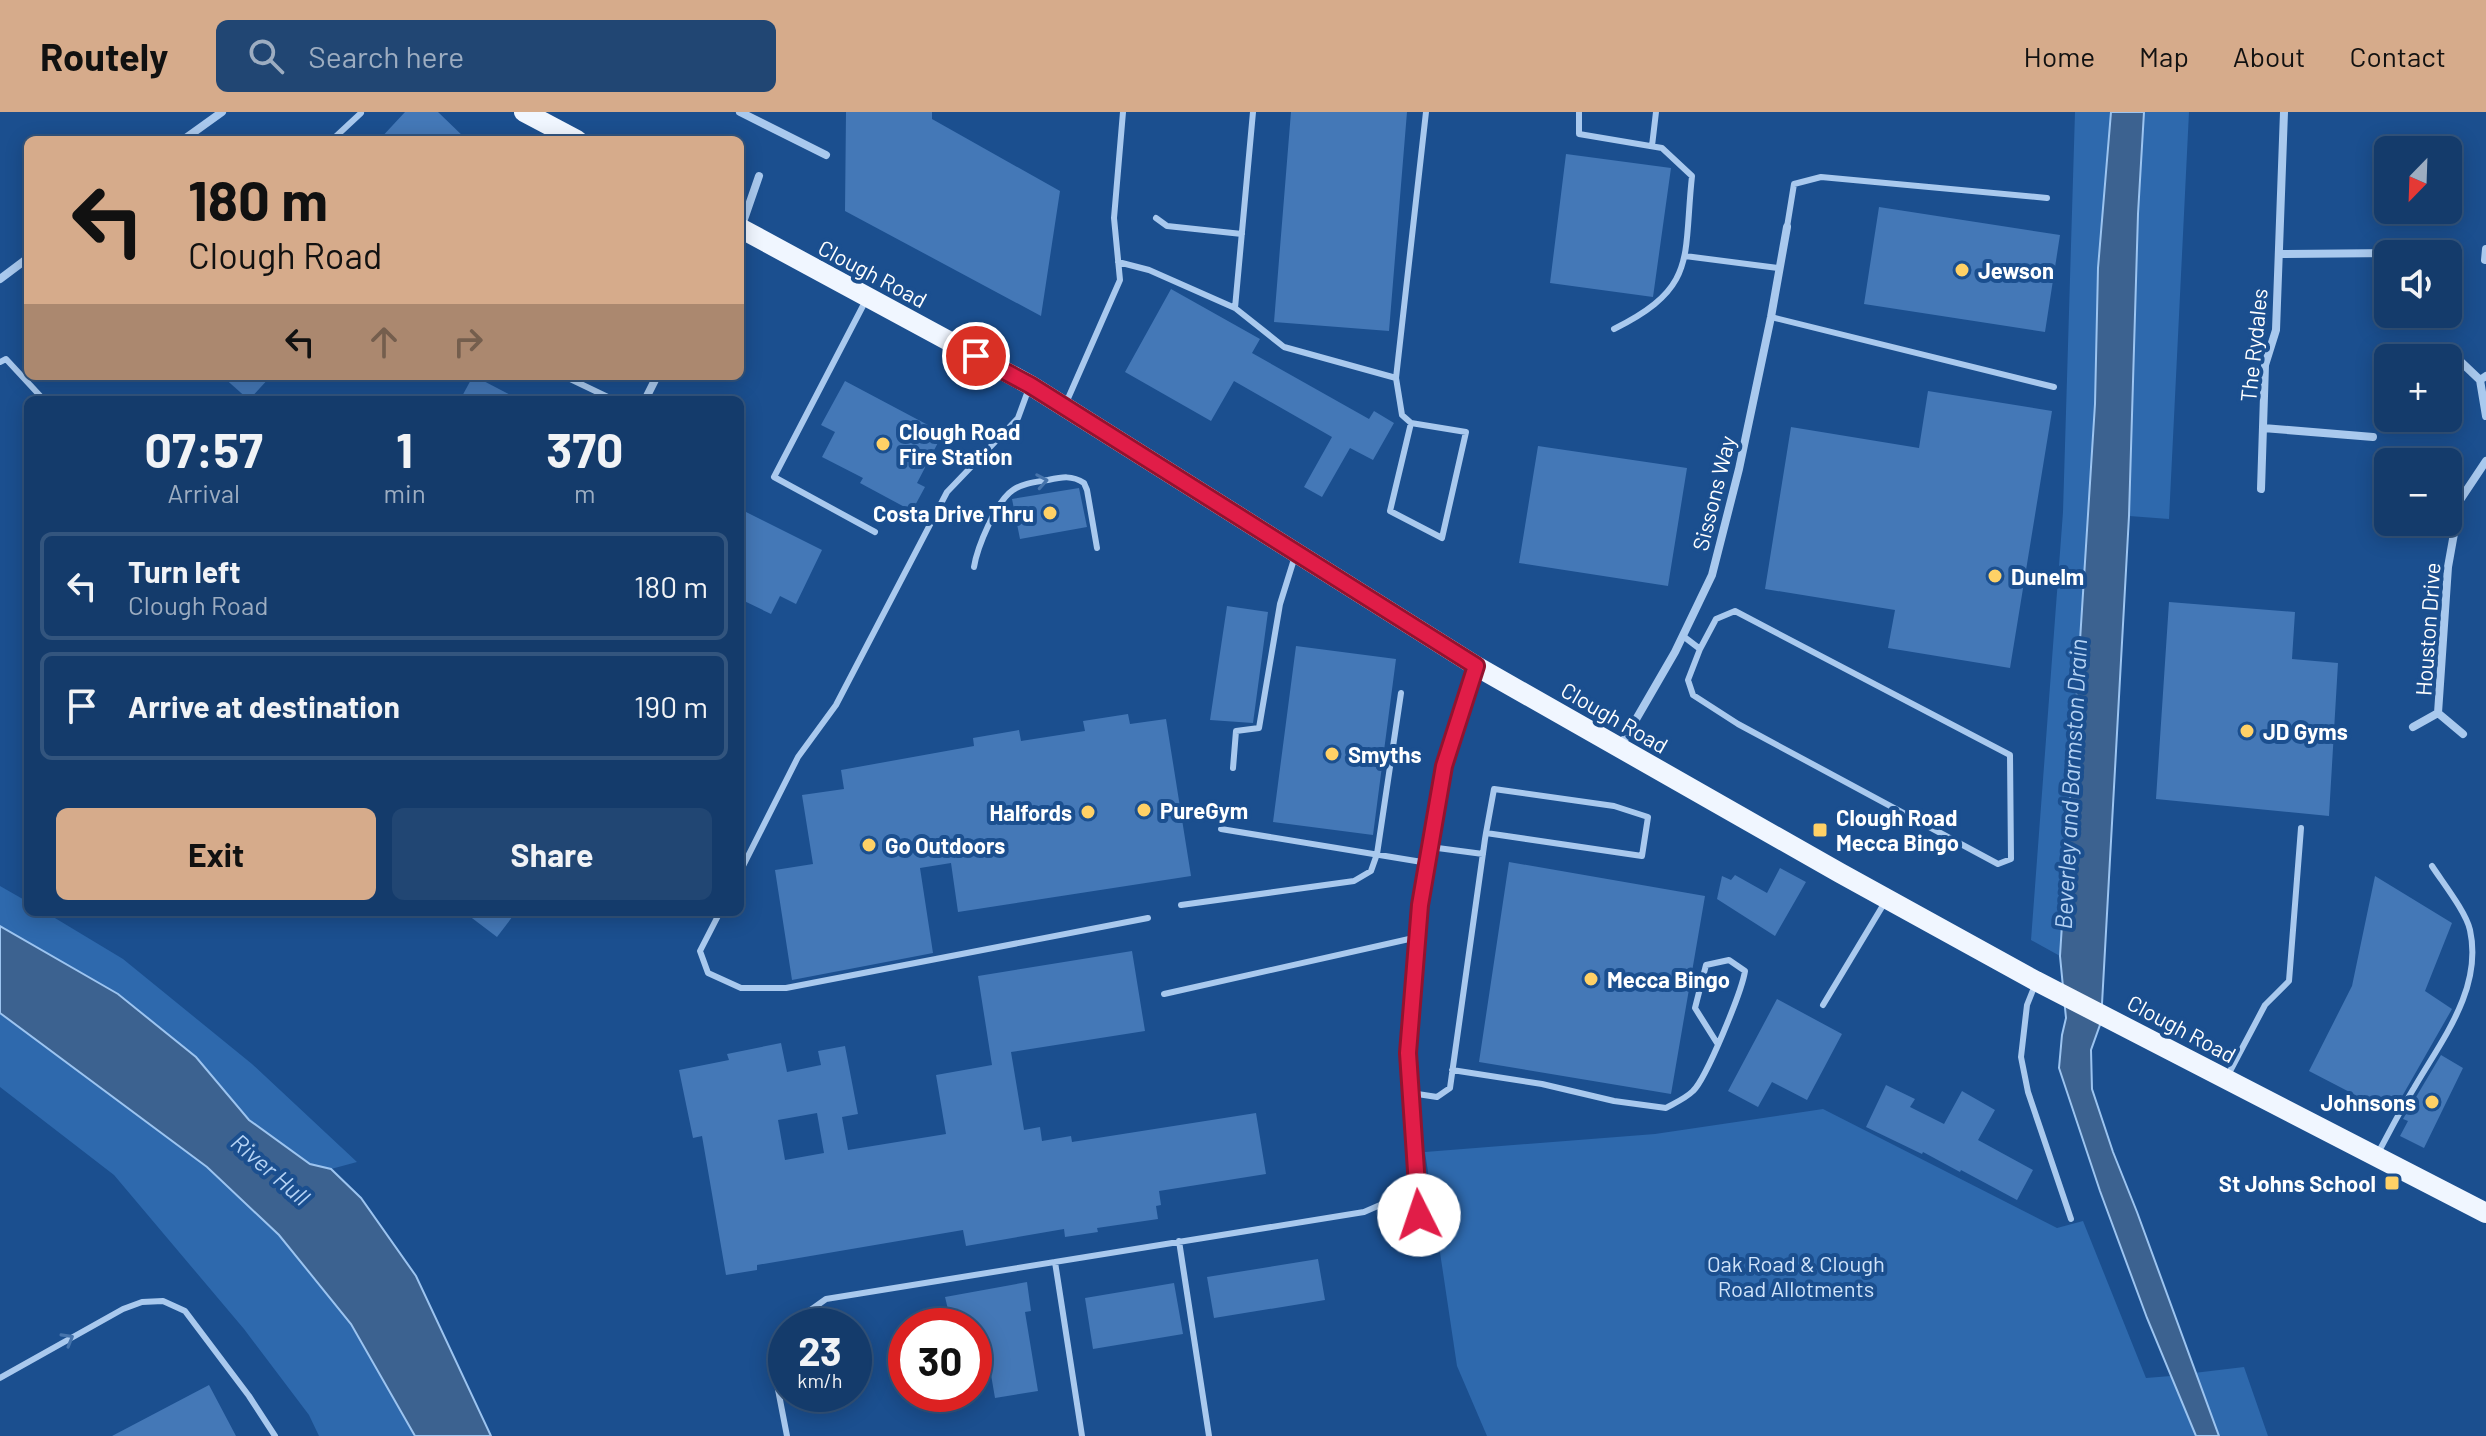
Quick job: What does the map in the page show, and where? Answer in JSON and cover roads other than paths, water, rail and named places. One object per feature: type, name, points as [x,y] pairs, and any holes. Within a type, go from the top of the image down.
[{"type":"main road","points":[[524,112],[551,118],[572,136]]},
{"type":"main road","name":"Clough Road","points":[[744,231],[1030,385],[1476,666],[1887,899],[2045,986],[2486,1213]]},
{"type":"street","points":[[189,136],[222,112]]},
{"type":"street","points":[[740,112],[826,155]]},
{"type":"street","name":"The Rydales","points":[[2261,489],[2265,365],[2276,330],[2284,112]]},
{"type":"street","points":[[744,218],[759,176]]},
{"type":"street","name":"Sissons Way","points":[[1620,748],[1683,636],[1712,575],[1739,469],[1787,227]]},
{"type":"street","points":[[2485,260],[2486,249]]},
{"type":"street","points":[[2279,254],[2374,253]]},
{"type":"street","points":[[0,279],[24,261]]},
{"type":"street","points":[[2462,362],[2483,378],[2486,416]]},
{"type":"street","points":[[2263,428],[2373,437]]},
{"type":"street","name":"Houston Drive","points":[[2438,713],[2448,567],[2457,513],[2460,500],[2486,461]]},
{"type":"street","points":[[1419,1215],[1408,1053],[1418,937],[1444,766],[1476,666]]},
{"type":"street","name":"Houston Drive","points":[[2413,727],[2438,713]]},
{"type":"street","name":"Houston Drive","points":[[2438,713],[2463,734]]},
{"type":"lane","points":[[1064,406],[1120,280],[1114,218],[1123,112]]},
{"type":"lane","points":[[1235,308],[1253,112]]},
{"type":"lane","points":[[1411,423],[1390,511],[1442,538],[1466,432],[1411,423],[1402,415],[1396,378],[1426,112]]},
{"type":"lane","points":[[1579,112],[1577,129],[1584,137],[1662,148],[1692,176],[1685,256],[1680,274],[1670,292],[1644,313],[1614,329]]},
{"type":"lane","points":[[1652,146],[1656,112]]},
{"type":"lane","points":[[336,136],[361,113]]},
{"type":"lane","points":[[1787,227],[1794,184],[1821,177],[2047,198]]},
{"type":"lane","points":[[1156,218],[1167,226],[1242,234]]},
{"type":"lane","points":[[1685,256],[1778,268]]},
{"type":"lane","points":[[1118,262],[1149,270],[1235,308],[1284,347],[1396,378]]},
{"type":"lane","points":[[867,297],[774,477],[875,532]]},
{"type":"lane","points":[[1771,317],[2054,387]]},
{"type":"lane","points":[[0,362],[6,359],[24,378]]},
{"type":"lane","points":[[25,380],[40,396]]},
{"type":"lane","points":[[572,380],[606,396]]},
{"type":"lane","points":[[744,864],[798,757],[836,705],[947,492],[1018,418],[1030,385]]},
{"type":"lane","points":[[974,567],[976,555],[1002,501],[1012,490],[1026,484],[1068,476],[1084,483],[1087,490],[1097,548]]},
{"type":"lane","points":[[1233,768],[1236,731],[1259,728],[1280,604],[1296,552]]},
{"type":"lane","points":[[1735,611],[2010,755],[2011,859],[1998,864],[1703,704],[1693,695],[1688,680],[1700,649],[1716,619],[1735,611]]},
{"type":"lane","points":[[1683,636],[1700,649]]},
{"type":"lane","points":[[1181,905],[1354,881],[1371,871],[1377,854],[1401,693]]},
{"type":"lane","points":[[1411,1093],[1437,1097],[1450,1088],[1486,833],[1494,789],[1614,806],[1648,817],[1642,856],[1486,833]]},
{"type":"lane","points":[[2226,1078],[2265,1005],[2289,981],[2301,828]]},
{"type":"lane","points":[[1221,829],[1428,863]]},
{"type":"lane","points":[[1430,847],[1483,854]]},
{"type":"lane","points":[[2376,1156],[2415,1085],[2431,1063],[2464,999],[2473,958],[2469,927],[2432,866]]},
{"type":"lane","points":[[1823,1005],[1887,899]]},
{"type":"lane","points":[[718,916],[700,951],[708,973],[741,988],[786,988],[1148,918]]},
{"type":"lane","points":[[1164,994],[1418,937]]},
{"type":"lane","points":[[1452,1070],[1666,1108],[1694,1090],[1717,1043],[1743,983],[1745,971],[1729,960],[1706,965],[1695,1008],[1717,1043]]},
{"type":"lane","points":[[2045,986],[2027,1005],[2021,1057],[2028,1092],[2071,1219]]},
{"type":"lane","points":[[813,1308],[826,1299],[1364,1212],[1417,1189]]},
{"type":"lane","points":[[1179,1241],[1209,1436]]},
{"type":"lane","points":[[1055,1262],[1082,1436]]},
{"type":"lane","points":[[0,1378],[123,1309],[142,1302],[163,1301],[185,1311],[275,1436]]},
{"type":"lane","points":[[782,1412],[787,1436]]},
{"type":"water","points":[[2111,112],[2144,112],[2129,516],[2101,1022],[2091,1050],[2092,1089],[2219,1436],[2196,1436],[2147,1318],[2059,1068],[2066,1018],[2060,956],[2095,404],[2098,268]]},
{"type":"water","name":"River Hull","points":[[0,926],[118,994],[196,1057],[249,1120],[310,1164],[331,1169],[361,1198],[416,1276],[491,1436],[415,1436],[351,1324],[279,1235],[207,1167],[0,1013]]},
{"type":"place","name":"Jewson","points":[[1962,270]]},
{"type":"place","name":"Clough Road Fire Station","points":[[883,444]]},
{"type":"place","name":"Costa Drive Thru","points":[[1050,513]]},
{"type":"place","name":"Dunelm","points":[[1995,576]]},
{"type":"place","name":"JD Gyms","points":[[2247,731]]},
{"type":"place","name":"Smyths","points":[[1332,754]]},
{"type":"place","name":"PureGym","points":[[1144,810]]},
{"type":"place","name":"Halfords","points":[[1088,812]]},
{"type":"place","name":"Clough Road Mecca Bingo","points":[[1820,830]]},
{"type":"place","name":"Go Outdoors","points":[[869,845]]},
{"type":"place","name":"Mecca Bingo","points":[[1591,979]]},
{"type":"place","name":"Johnsons","points":[[2432,1102]]},
{"type":"place","name":"St Johns School","points":[[2392,1183]]},
{"type":"water label","name":"Beverley and Barmston Drain","points":[[2070,784]]},
{"type":"park label","name":"Oak Road & Clough Road Allotments","points":[[1796,1276]]}]
